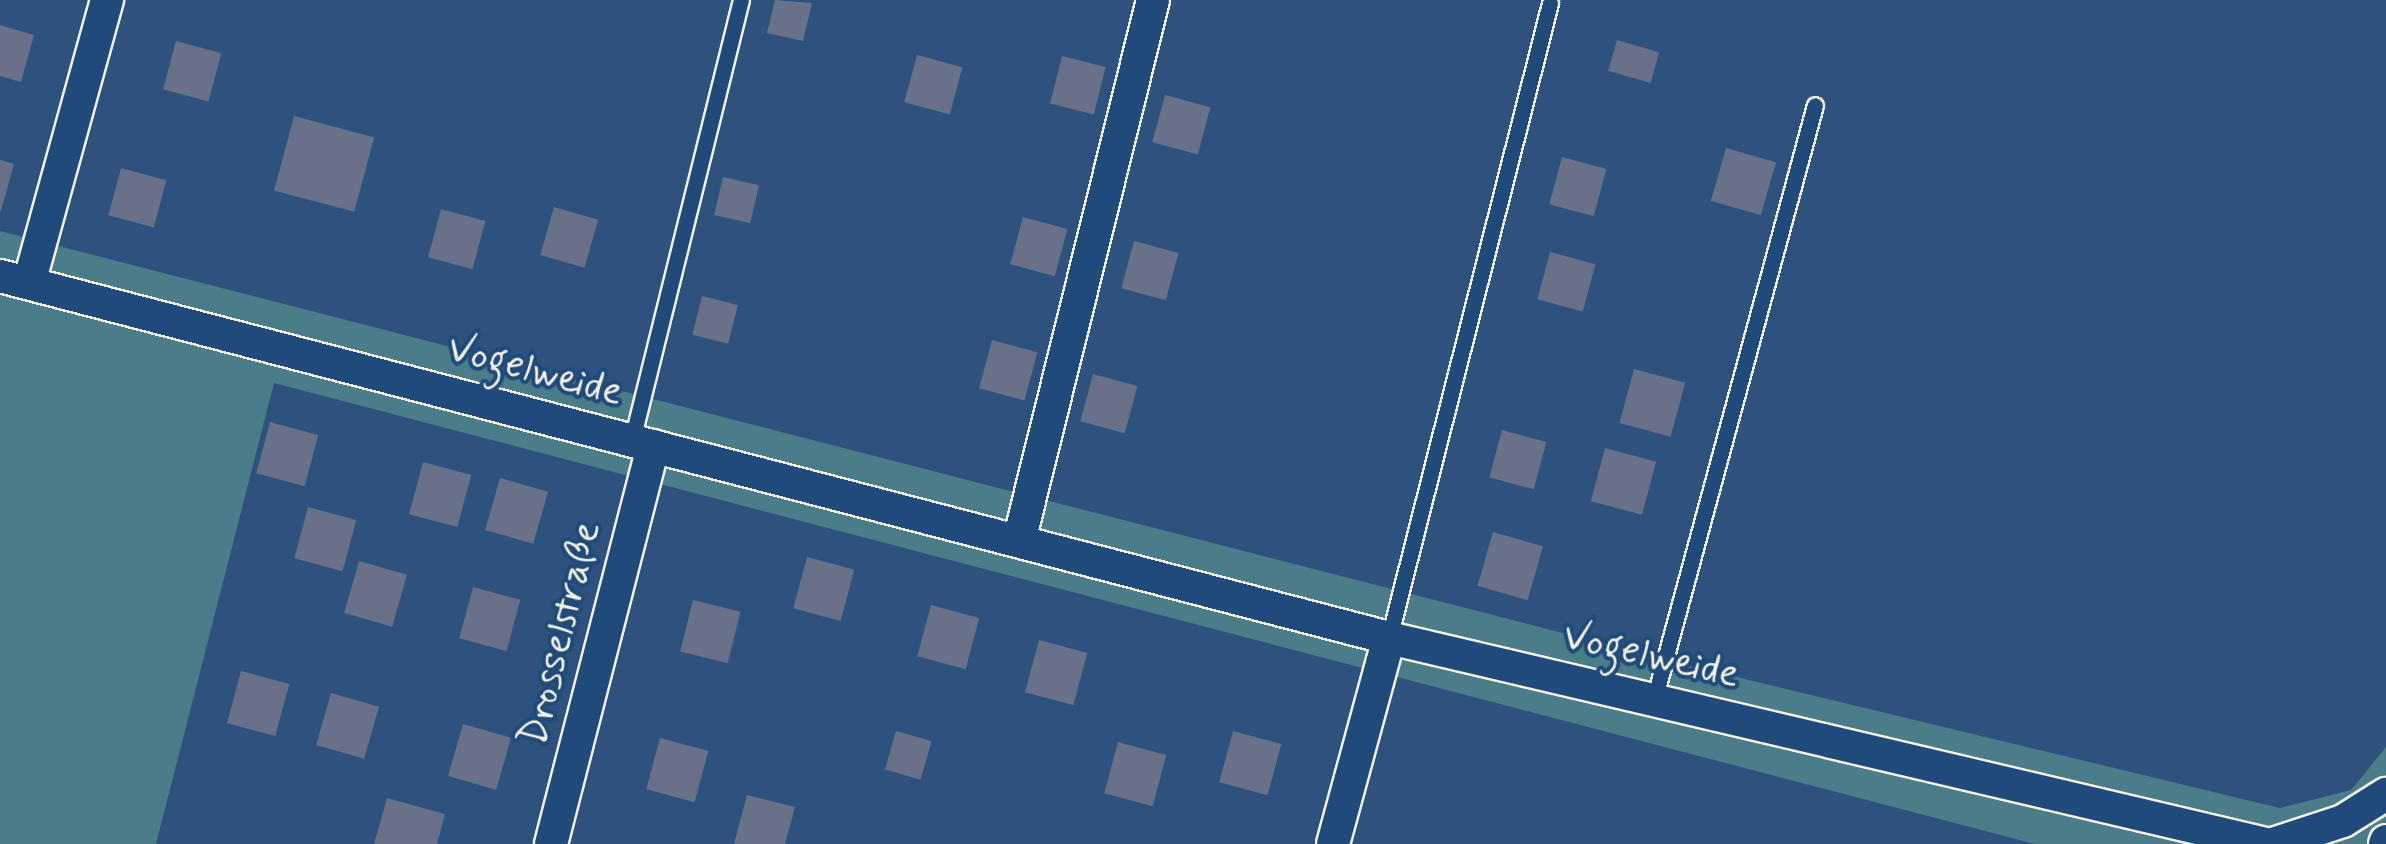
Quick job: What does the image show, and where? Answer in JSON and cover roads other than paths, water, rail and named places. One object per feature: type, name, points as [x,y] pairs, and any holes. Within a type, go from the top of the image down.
[{"type":"street","name":"Vogelweide","points":[[107,0],[14,279],[1388,638],[2269,844],[2343,821],[2386,794]]},
{"type":"street","points":[[1019,541],[1153,0]]},
{"type":"street","name":"Drosselstraße","points":[[550,844],[643,443]]},
{"type":"street","points":[[1333,844],[1388,638]]},
{"type":"lane","points":[[643,443],[741,0]]},
{"type":"lane","points":[[1388,638],[1550,4]]},
{"type":"lane","points":[[1654,700],[1815,105]]}]
